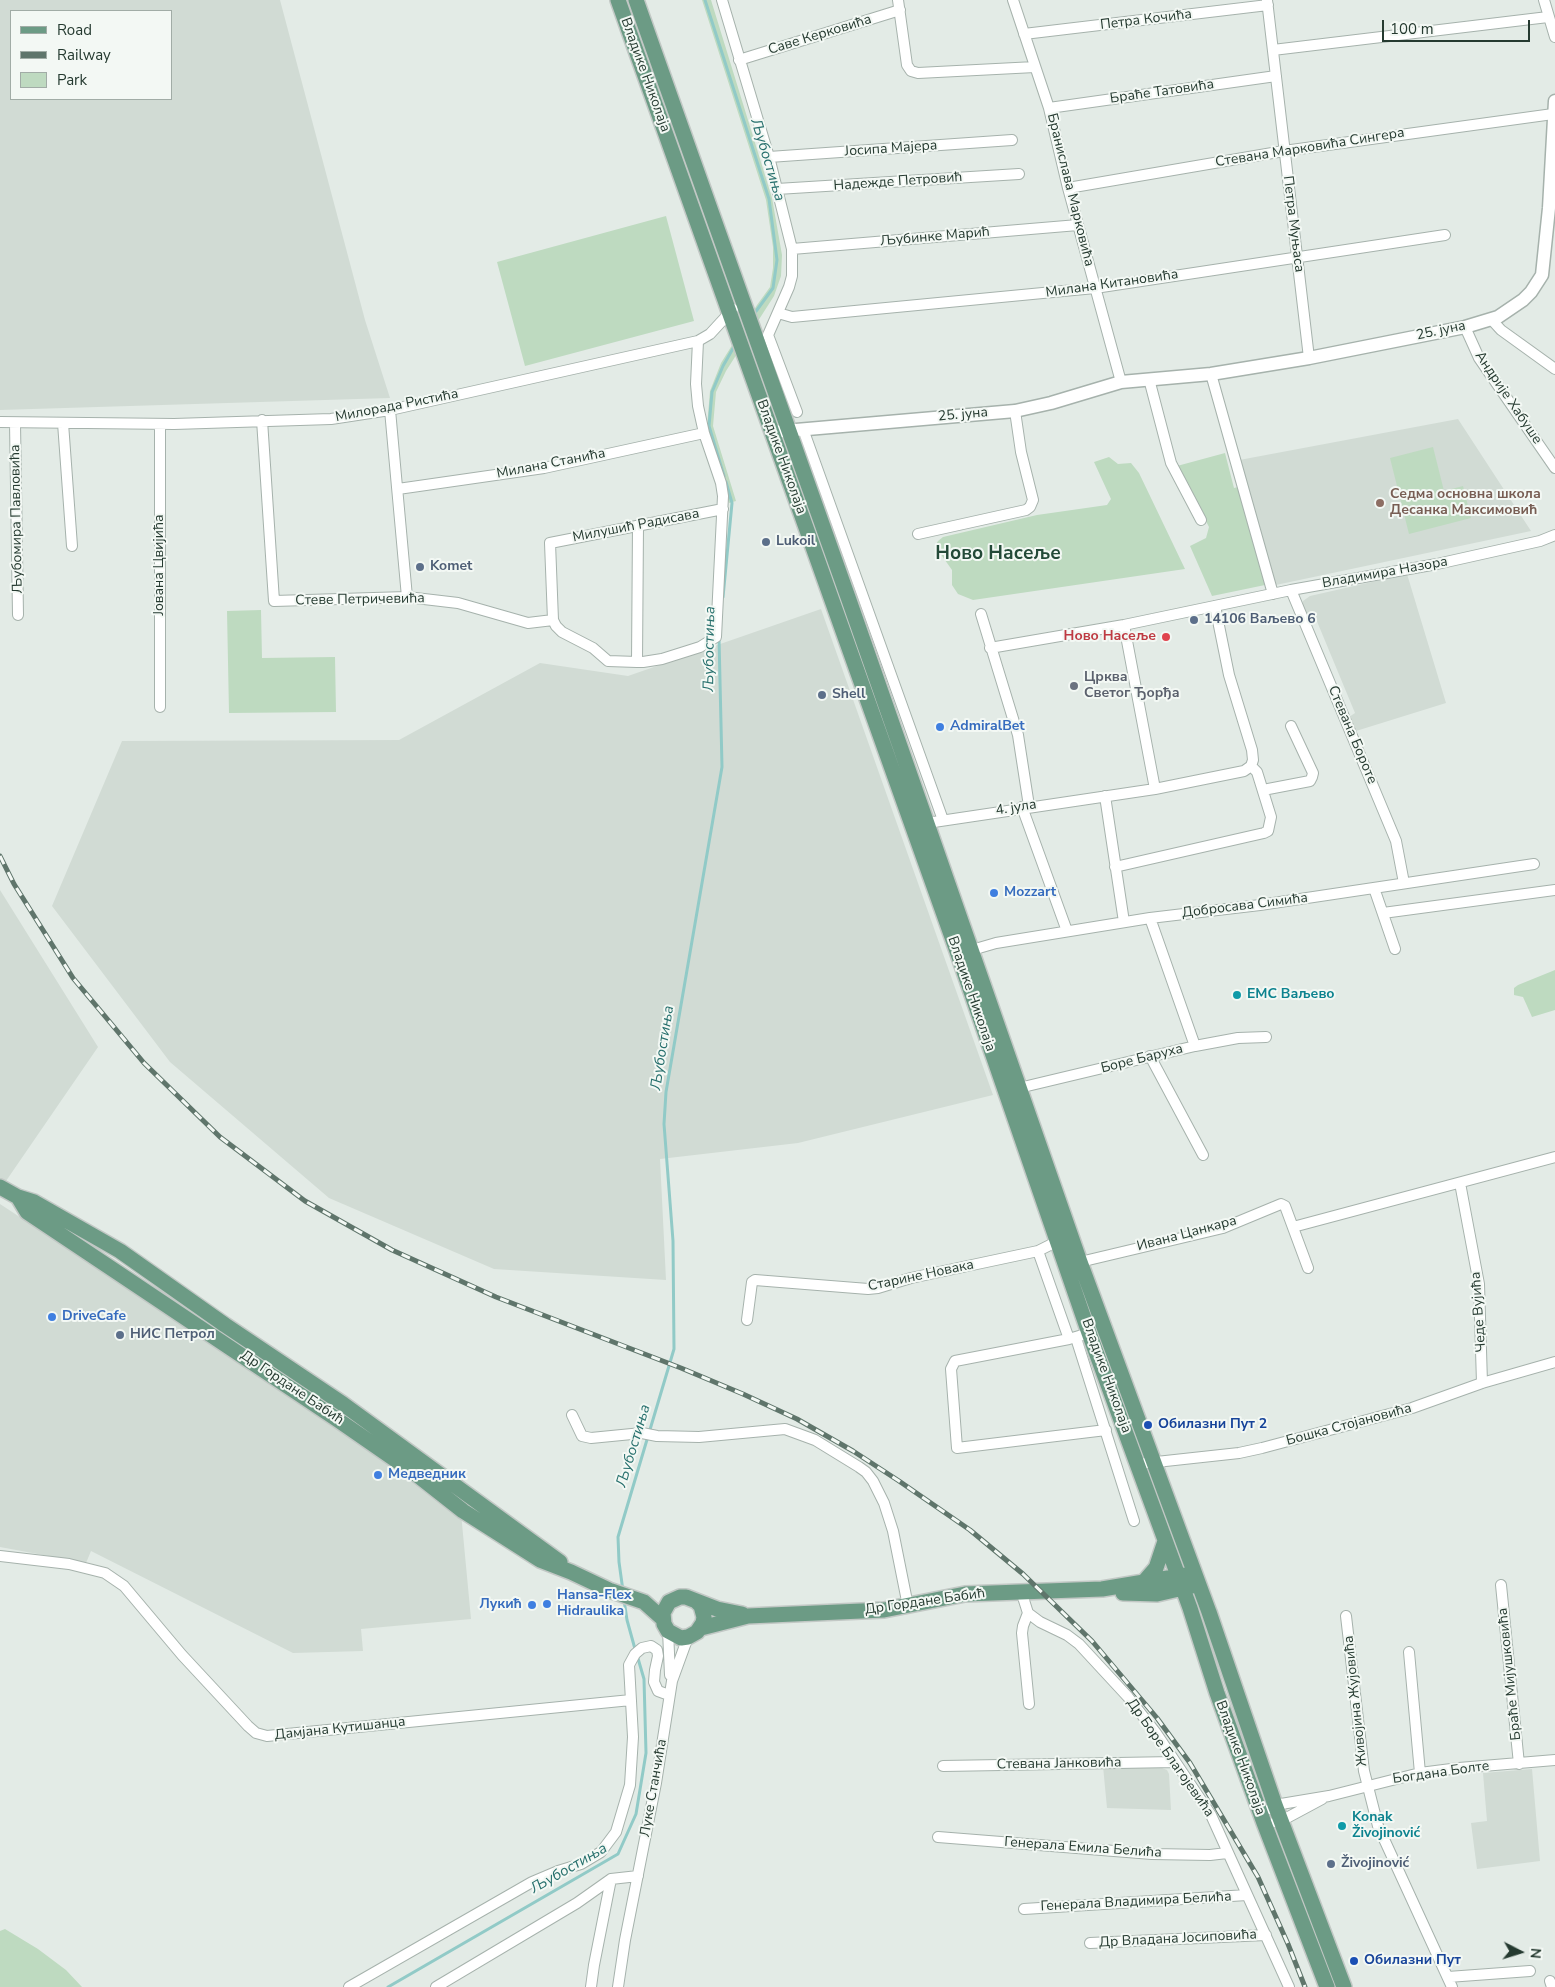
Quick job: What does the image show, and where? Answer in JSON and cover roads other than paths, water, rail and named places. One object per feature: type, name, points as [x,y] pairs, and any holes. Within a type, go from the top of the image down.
[{"type":"main road","name":"Владике Николаја","points":[[618,0],[731,319],[965,952],[1019,1088],[1080,1262],[1142,1460],[1165,1541],[1181,1583],[1217,1693],[1262,1819],[1327,1987]]},
{"type":"main road","name":"Владике Николаја","points":[[636,0],[772,382],[796,430],[927,823],[965,952],[1058,1241],[1078,1337],[1142,1460],[1197,1578],[1275,1805],[1344,1987]]},
{"type":"main road","name":"Др Гордане Бабић","points":[[0,1187],[18,1197],[27,1212],[338,1420],[416,1474],[463,1511],[540,1560],[609,1590],[641,1601]]},
{"type":"main road","points":[[1143,1583],[1156,1568],[1165,1541]]},
{"type":"main road","name":"Др Гордане Бабић","points":[[1102,1589],[1127,1594],[1157,1594],[1197,1578]]},
{"type":"main road","name":"Др Гордане Бабић","points":[[748,1616],[884,1610],[965,1594],[1102,1589],[1143,1583],[1181,1583]]},
{"type":"main road","points":[[665,1625],[663,1613],[669,1602],[674,1598],[686,1597],[697,1602],[748,1616]]},
{"type":"main road","points":[[641,1601],[669,1602]]},
{"type":"main road","points":[[641,1601],[680,1638],[688,1637],[701,1628],[725,1620],[748,1616]]},
{"type":"main road","points":[[697,1602],[703,1612],[701,1628]]},
{"type":"street","points":[[722,0],[769,157],[792,249],[792,276],[786,297],[770,329],[769,341],[797,412]]},
{"type":"street","name":"Бранислава Марковића","points":[[1013,0],[1049,108],[1068,188],[1120,382]]},
{"type":"street","points":[[1544,0],[1555,36]]},
{"type":"street","name":"Петра Кочића","points":[[1024,34],[1268,2]]},
{"type":"street","name":"Петра Муњаса","points":[[1268,2],[1309,358]]},
{"type":"street","points":[[899,5],[907,64],[913,72],[1035,66]]},
{"type":"street","name":"Саве Керковића","points":[[739,60],[899,5]]},
{"type":"street","points":[[1273,50],[1548,17]]},
{"type":"street","name":"Браће Татовића","points":[[1049,108],[1276,76]]},
{"type":"street","name":"25. јуна","points":[[773,432],[1014,411],[1120,382],[1211,374],[1309,358],[1464,327],[1491,319],[1514,307],[1539,282],[1552,208],[1553,114],[1555,101]]},
{"type":"street","name":"Стевана Марковића Сингера","points":[[1068,188],[1284,150],[1553,114]]},
{"type":"street","name":"Јосипа Мајера","points":[[769,157],[1012,140]]},
{"type":"street","name":"Надежде Петровић","points":[[777,189],[1019,174]]},
{"type":"street","name":"Љубинке Марић","points":[[792,249],[1078,224]]},
{"type":"street","name":"Милана Китановића","points":[[778,313],[792,317],[1095,288],[1445,234]]},
{"type":"street","name":"Милорада Ристића","points":[[0,422],[160,424],[331,418],[390,410],[698,341],[731,319],[744,305]]},
{"type":"street","points":[[1491,319],[1501,330],[1555,370]]},
{"type":"street","name":"Андрије Хабуше","points":[[1464,327],[1479,358],[1555,468]]},
{"type":"street","points":[[553,620],[562,632],[593,648],[608,661],[637,662],[662,659],[700,647],[716,637],[723,510],[721,483],[704,433],[696,396],[698,341]]},
{"type":"street","points":[[1211,374],[1273,594]]},
{"type":"street","points":[[1149,379],[1172,463],[1201,520]]},
{"type":"street","points":[[390,410],[407,597]]},
{"type":"street","points":[[918,534],[1026,510],[1030,507],[1033,500],[1020,452],[1014,411]]},
{"type":"street","name":"Стеве Петричевића","points":[[262,420],[274,601],[407,597],[458,603],[528,623],[553,620]]},
{"type":"street","name":"Љубомира Павловића","points":[[15,423],[18,615]]},
{"type":"street","points":[[63,423],[72,546]]},
{"type":"street","name":"Јована Цвијића","points":[[160,424],[160,707]]},
{"type":"street","points":[[796,430],[943,820]]},
{"type":"street","name":"Милана Станића","points":[[398,489],[544,468],[704,433]]},
{"type":"street","name":"Милушић Радисава","points":[[553,620],[550,543],[723,510]]},
{"type":"street","points":[[637,662],[638,526]]},
{"type":"street","name":"Владимира Назора","points":[[990,648],[1124,625],[1291,590],[1437,564],[1540,541],[1555,535]]},
{"type":"street","name":"Стевана Бороте","points":[[1291,590],[1396,841],[1404,884]]},
{"type":"street","points":[[1115,867],[1264,834],[1268,831],[1271,817],[1257,772],[1250,766],[1252,750],[1229,675],[1215,606]]},
{"type":"street","points":[[981,614],[1018,735],[1025,807],[1067,931]]},
{"type":"street","points":[[1124,625],[1155,789]]},
{"type":"street","points":[[1263,790],[1310,781],[1314,773],[1290,726]]},
{"type":"street","name":"4. јула","points":[[927,823],[1155,789],[1237,774],[1250,766]]},
{"type":"street","points":[[1105,796],[1124,922]]},
{"type":"street","name":"Добросава Симића","points":[[965,952],[996,943],[1124,922],[1260,905],[1534,864]]},
{"type":"street","points":[[1374,888],[1395,949]]},
{"type":"street","points":[[1383,913],[1555,890]]},
{"type":"street","points":[[1150,918],[1195,1046]]},
{"type":"street","name":"Боре Баруха","points":[[1019,1088],[1195,1046],[1238,1038],[1266,1037]]},
{"type":"street","points":[[1150,1056],[1203,1155]]},
{"type":"street","points":[[1293,1227],[1555,1157]]},
{"type":"street","name":"Чеде Вујића","points":[[1460,1183],[1479,1284],[1482,1383]]},
{"type":"street","name":"Ивана Цанкара","points":[[1080,1262],[1222,1228],[1281,1204],[1285,1206],[1308,1268]]},
{"type":"street","name":"Старине Новака","points":[[747,1320],[752,1282],[756,1280],[868,1289],[878,1288],[911,1278],[1038,1251],[1058,1241]]},
{"type":"street","points":[[1038,1251],[1078,1337],[1134,1520]]},
{"type":"street","points":[[1078,1337],[955,1361],[951,1370],[957,1448],[1106,1430]]},
{"type":"street","name":"Бошка Стојановића","points":[[1116,1461],[1239,1453],[1262,1448],[1412,1408],[1482,1383],[1555,1362]]},
{"type":"street","points":[[572,1415],[582,1436],[585,1438],[642,1434],[699,1437],[785,1429],[815,1440],[859,1467],[873,1481],[884,1502],[893,1531],[908,1606]]},
{"type":"street","name":"Дамјана Кутишанца","points":[[0,1556],[69,1564],[105,1573],[124,1586],[182,1655],[248,1726],[256,1733],[267,1736],[631,1700]]},
{"type":"street","name":"Браће Мијушковића","points":[[1501,1585],[1519,1764]]},
{"type":"street","points":[[1021,1591],[1028,1613],[1022,1633],[1028,1704]]},
{"type":"street","name":"Др Боре Благојевића","points":[[1028,1613],[1079,1644],[1128,1697],[1156,1733],[1208,1810],[1289,1987]]},
{"type":"street","name":"Живојина Жујовића","points":[[1346,1616],[1367,1786],[1384,1842],[1452,1987]]},
{"type":"street","name":"Луке Станчића","points":[[665,1625],[672,1681]]},
{"type":"street","name":"Луке Станчића","points":[[618,1987],[625,1940],[656,1783],[672,1681],[688,1637]]},
{"type":"street","points":[[349,1987],[532,1882],[558,1870],[581,1864],[601,1852],[616,1832],[630,1785],[633,1737],[629,1665],[632,1658],[642,1648],[651,1646],[657,1650],[658,1656],[654,1670],[654,1682],[658,1691],[669,1696]]},
{"type":"street","points":[[1409,1652],[1420,1773]]},
{"type":"street","name":"Богдана Болте","points":[[1262,1819],[1275,1805],[1329,1796],[1420,1773],[1555,1760]]},
{"type":"street","name":"Стевана Јанковића","points":[[943,1766],[1175,1762]]},
{"type":"street","name":"Богдана Болте","points":[[1262,1819],[1281,1821],[1329,1796]]},
{"type":"street","name":"Генерала Емила Белића","points":[[938,1837],[1152,1854],[1210,1855],[1227,1853]]},
{"type":"street","points":[[436,1987],[577,1903],[611,1878],[638,1876]]},
{"type":"street","points":[[591,1987],[611,1878]]},
{"type":"street","name":"Генерала Владимира Белића","points":[[1024,1908],[1247,1895]]},
{"type":"street","name":"Др Владана Јосиповића","points":[[1090,1943],[1266,1935]]},
{"type":"street","points":[[1448,1977],[1530,1971]]},
{"type":"waterway","name":"Љубостиња","points":[[705,0],[769,199],[777,260],[773,288],[754,314]]},
{"type":"waterway","name":"Љубостиња","points":[[724,476],[709,426],[712,392],[723,366],[735,345]]},
{"type":"waterway","name":"Љубостиња","points":[[723,597],[732,503],[726,482]]},
{"type":"waterway","name":"Љубостиња","points":[[623,1591],[618,1537],[674,1349],[673,1241],[664,1124],[666,1092],[722,767],[719,638]]},
{"type":"waterway","name":"Љубостиња","points":[[624,1600],[635,1649]]},
{"type":"waterway","name":"Љубостиња","points":[[388,1987],[618,1854],[636,1814],[646,1753],[644,1679],[637,1655]]},
{"type":"railway","points":[[0,856],[14,884],[73,978],[144,1063],[220,1137],[305,1201],[392,1250],[496,1297],[681,1368],[797,1419],[853,1451],[899,1481],[970,1530],[1023,1574],[1092,1641],[1157,1718],[1190,1763],[1258,1877],[1305,1987]]},
{"type":"place","name":"Седма основна школа Десанка Максимовић","points":[[1380,503]]},
{"type":"place","name":"Lukoil","points":[[766,542]]},
{"type":"place","name":"Komet","points":[[420,567]]},
{"type":"place","name":"14106 Ваљево 6","points":[[1194,620]]},
{"type":"place","name":"Ново Насеље","points":[[1166,637]]},
{"type":"place","name":"Црква Светог Ђорђа","points":[[1074,686]]},
{"type":"place","name":"Shell","points":[[822,695]]},
{"type":"place","name":"AdmiralBet","points":[[940,727]]},
{"type":"place","name":"Mozzart","points":[[994,893]]},
{"type":"place","name":"ЕМС Ваљево","points":[[1237,995]]},
{"type":"place","name":"DriveCafe","points":[[52,1317]]},
{"type":"place","name":"НИС Петрол","points":[[120,1335]]},
{"type":"place","name":"Обилазни Пут 2","points":[[1148,1425]]},
{"type":"place","name":"Медведник","points":[[378,1475]]},
{"type":"place","name":"Hansa-Flex Hidraulika","points":[[547,1604]]},
{"type":"place","name":"Лукић","points":[[532,1605]]},
{"type":"place","name":"Konak Živojinović","points":[[1342,1826]]},
{"type":"place","name":"Živojinović","points":[[1331,1864]]},
{"type":"place","name":"Обилазни Пут","points":[[1354,1961]]},
{"type":"district","name":"Ново Насеље","points":[[998,554]]}]
